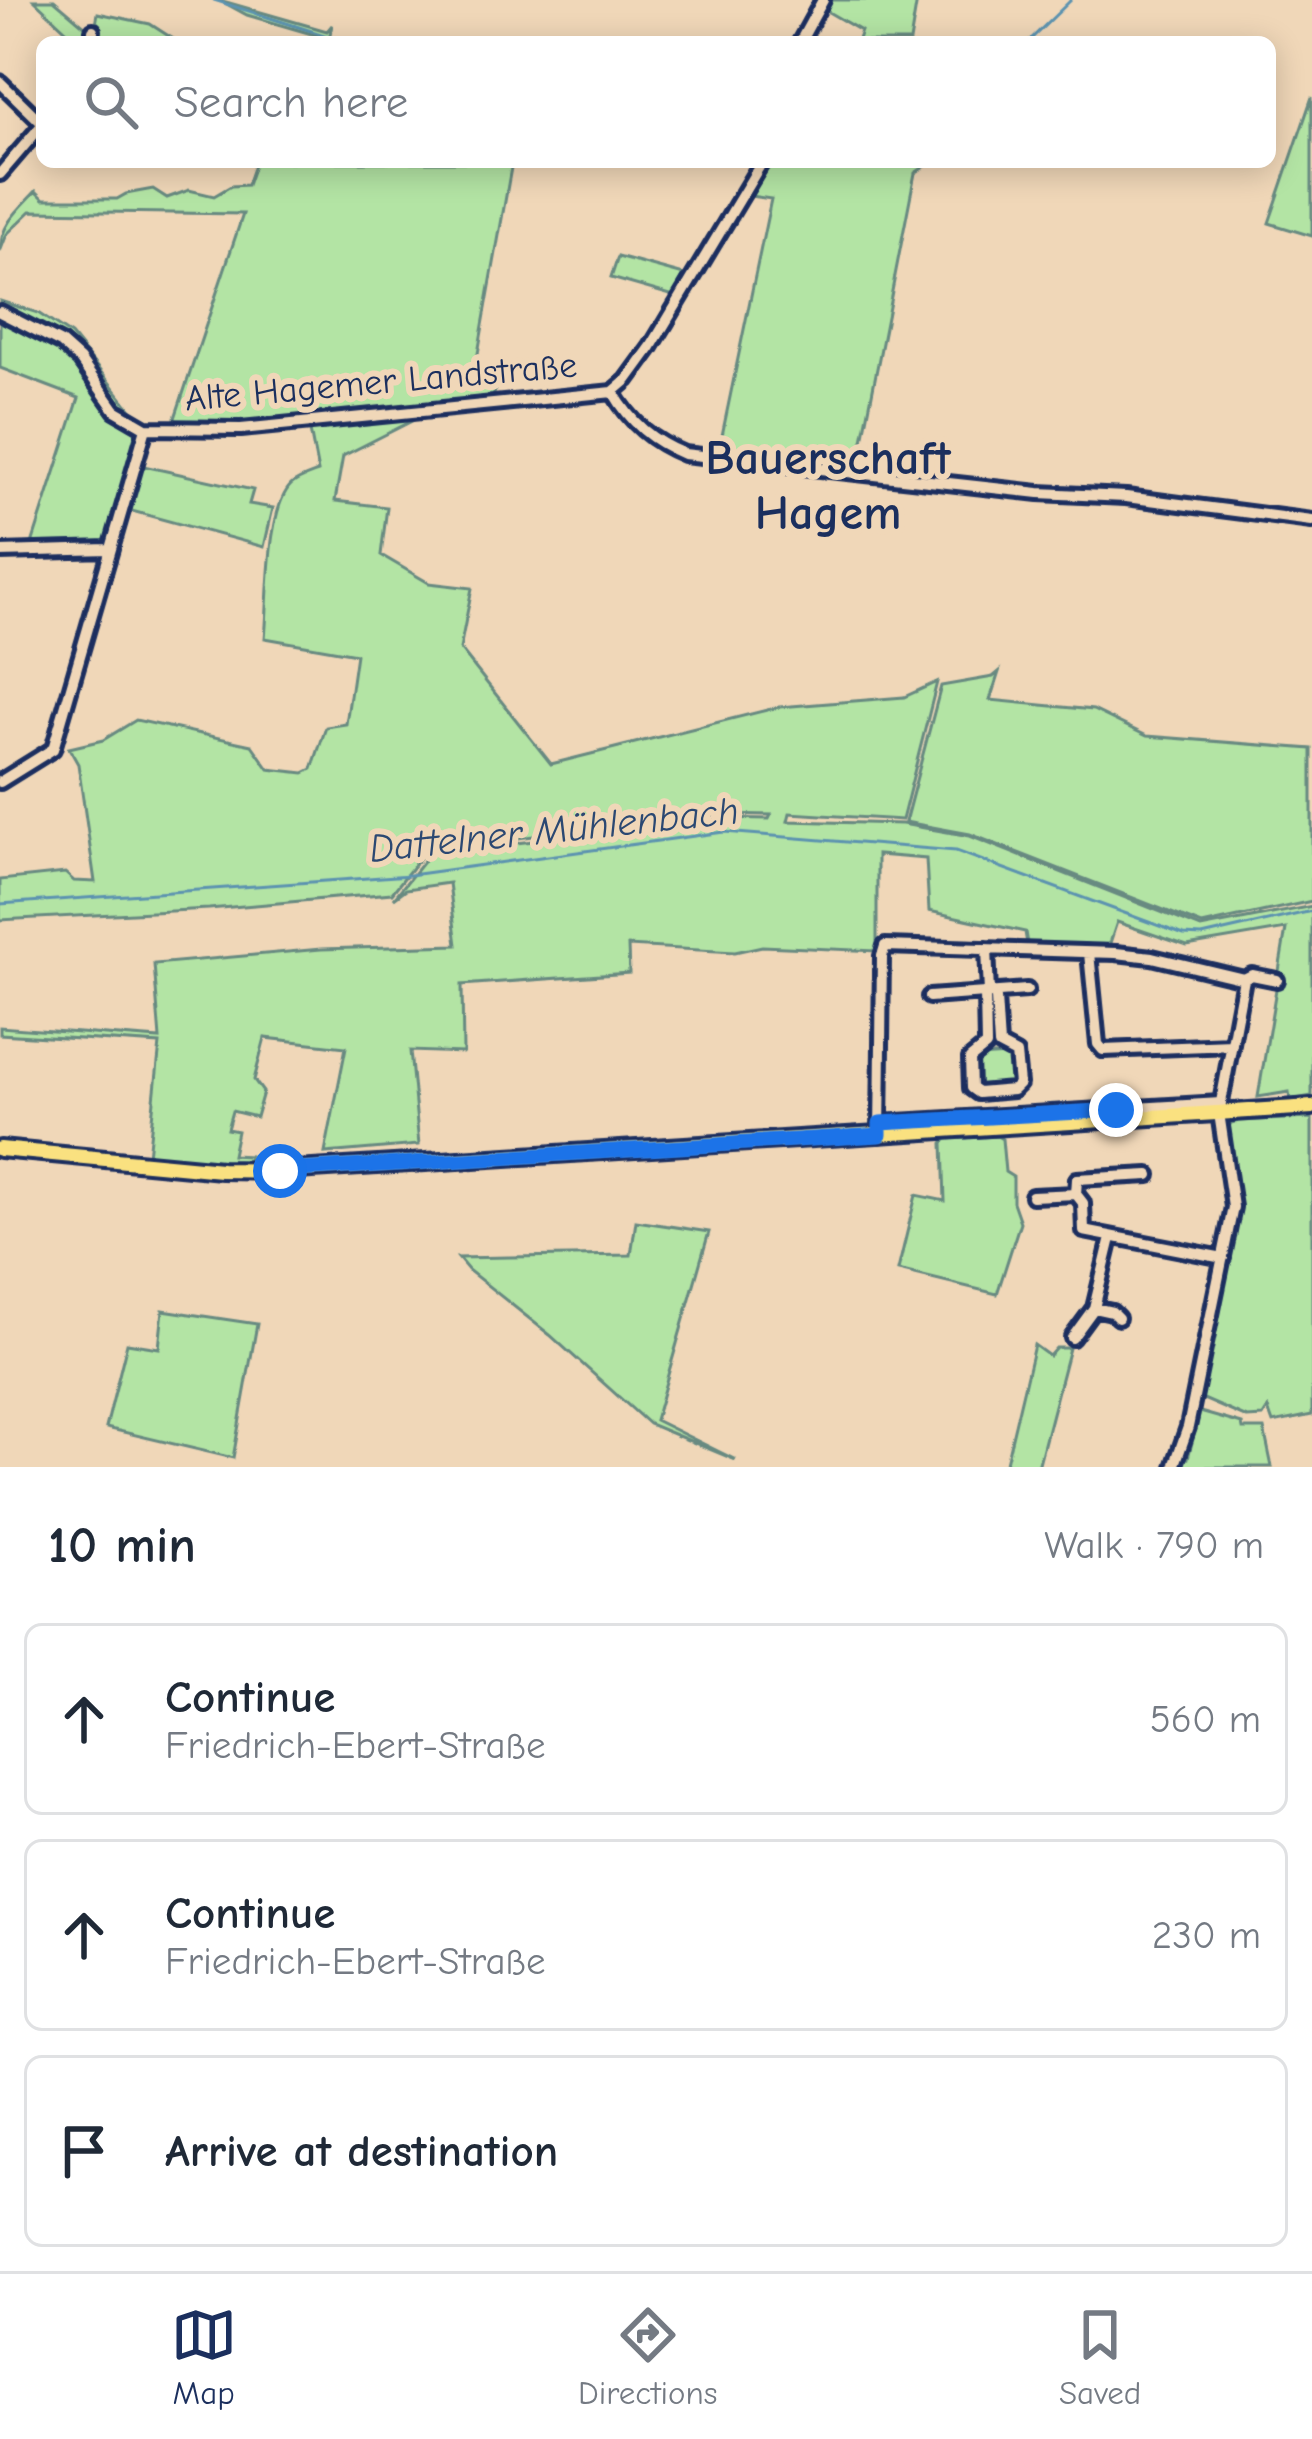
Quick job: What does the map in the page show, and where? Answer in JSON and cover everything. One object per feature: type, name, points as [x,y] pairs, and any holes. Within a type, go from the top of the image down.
[{"type":"main road","points":[[0,1149],[280,1171],[880,1129],[1220,1108],[1312,1107]]},
{"type":"street","points":[[803,36],[824,0]]},
{"type":"street","points":[[2,91],[36,117]]},
{"type":"street","points":[[1,170],[36,129]]},
{"type":"street","points":[[613,392],[651,347],[758,168]]},
{"type":"street","points":[[0,312],[61,343],[80,360],[115,410],[146,428],[52,749],[0,782]]},
{"type":"street","name":"Alte Hagemer Landstraße","points":[[146,428],[241,429],[613,392],[634,423],[660,444],[685,454],[1312,520]]},
{"type":"street","points":[[0,551],[109,549]]},
{"type":"street","points":[[1220,1108],[998,1117],[880,1129],[885,946],[1152,957],[1244,979],[1252,975],[1277,980]]},
{"type":"street","points":[[987,949],[986,1046],[970,1057],[971,1088],[978,1093],[1013,1090],[1018,1084],[1017,1057],[999,1045],[996,998],[989,993]]},
{"type":"street","points":[[1089,952],[1098,1044],[1103,1050],[1232,1045]]},
{"type":"street","points":[[1174,1467],[1188,1427],[1234,1195],[1220,1142],[1220,1108],[1244,979]]},
{"type":"street","points":[[929,997],[1027,990]]},
{"type":"street","points":[[996,1092],[998,1117]]},
{"type":"street","points":[[1083,1246],[1083,1203],[1076,1194],[1077,1179],[1149,1175]]},
{"type":"street","points":[[1032,1196],[1076,1194]]},
{"type":"street","points":[[1084,1230],[1222,1258]]},
{"type":"street","points":[[1072,1338],[1094,1308],[1111,1238]]},
{"type":"street","points":[[1094,1308],[1118,1318]]},
{"type":"green space","points":[[34,0],[54,0],[94,34],[98,13],[150,24],[169,36],[73,36]]},
{"type":"green space","points":[[219,0],[327,31],[332,25],[330,36],[319,36],[247,15]]},
{"type":"green space","points":[[828,0],[917,0],[911,36],[859,36],[861,31],[823,9]]},
{"type":"green space","points":[[1312,97],[1312,236],[1269,223]]},
{"type":"green space","points":[[253,168],[511,168],[474,376],[484,378],[495,391],[491,402],[172,427],[243,214],[31,211],[7,234],[0,252],[7,226],[36,191],[44,199],[117,199],[153,189],[167,198],[189,190],[214,196],[231,186],[247,185]]},
{"type":"green space","points":[[763,168],[923,168],[915,173],[857,471],[718,455],[771,199],[750,196]]},
{"type":"green space","points":[[618,257],[684,275],[674,296],[611,278]]},
{"type":"green space","points":[[0,301],[38,313],[71,335],[143,424],[107,547],[31,547],[79,398],[0,368]]},
{"type":"green space","points":[[413,415],[414,420],[343,456],[335,501],[387,507],[381,555],[429,583],[472,588],[460,649],[551,764],[779,707],[904,697],[937,682],[902,820],[790,813],[788,821],[902,824],[970,836],[1201,928],[1312,906],[1312,1096],[1290,1100],[1289,1092],[1258,1097],[1286,929],[1187,946],[1117,922],[1108,949],[1027,944],[1025,932],[929,911],[926,859],[877,855],[877,951],[762,946],[735,952],[628,946],[629,973],[462,985],[463,1053],[410,1051],[419,1145],[325,1153],[346,1047],[265,1038],[254,1080],[263,1092],[256,1117],[232,1111],[227,1129],[237,1131],[232,1155],[249,1156],[247,1163],[148,1156],[160,1044],[0,1034],[0,1027],[160,1039],[154,964],[321,949],[457,945],[449,883],[406,889],[394,898],[430,853],[659,831],[717,818],[769,819],[771,815],[718,814],[650,827],[603,827],[426,850],[392,893],[0,920],[0,880],[65,873],[74,881],[95,882],[78,764],[69,748],[103,740],[136,720],[252,745],[269,769],[304,773],[312,769],[326,727],[346,724],[356,654],[265,638],[277,514],[291,485],[318,472],[309,425]]},
{"type":"green space","points":[[139,465],[253,490],[249,504],[273,508],[264,547],[128,510]]},
{"type":"green space","points":[[999,672],[990,700],[1093,710],[1147,736],[1312,749],[1312,901],[1202,925],[970,834],[905,822],[941,686]]},
{"type":"green space","points":[[1008,1055],[1013,1059],[1010,1087],[975,1085],[978,1057]]},
{"type":"green space","points":[[1312,1118],[1312,1415],[1273,1423],[1268,1409],[1263,1417],[1247,1418],[1201,1398],[1239,1195],[1226,1132],[1231,1123],[1239,1121]]},
{"type":"green space","points":[[1002,1139],[1005,1172],[1013,1177],[1013,1202],[1020,1222],[997,1294],[898,1270],[916,1195],[945,1201],[943,1143]]},
{"type":"green space","points":[[636,1221],[709,1232],[655,1420],[736,1460],[649,1424],[458,1258],[631,1255]]},
{"type":"green space","points":[[163,1310],[257,1324],[233,1458],[106,1428],[127,1343],[159,1348]]},
{"type":"green space","points":[[1034,1345],[1049,1356],[1056,1348],[1069,1348],[1038,1467],[1005,1467]]},
{"type":"green space","points":[[1200,1412],[1242,1424],[1243,1429],[1264,1429],[1272,1467],[1166,1467],[1174,1452],[1188,1458]]},
{"type":"waterway","points":[[214,0],[327,36]]},
{"type":"waterway","points":[[1034,36],[1071,0]]},
{"type":"waterway","name":"Dattelner Mühlenbach","points":[[0,904],[410,875],[724,832],[956,851],[1184,935],[1202,936],[1312,911]]},
{"type":"district","name":"Bauerschaft Hagem","points":[[828,486]]},
{"type":"route","points":[[280,1171],[880,1135],[880,1123],[1116,1110]]}]
